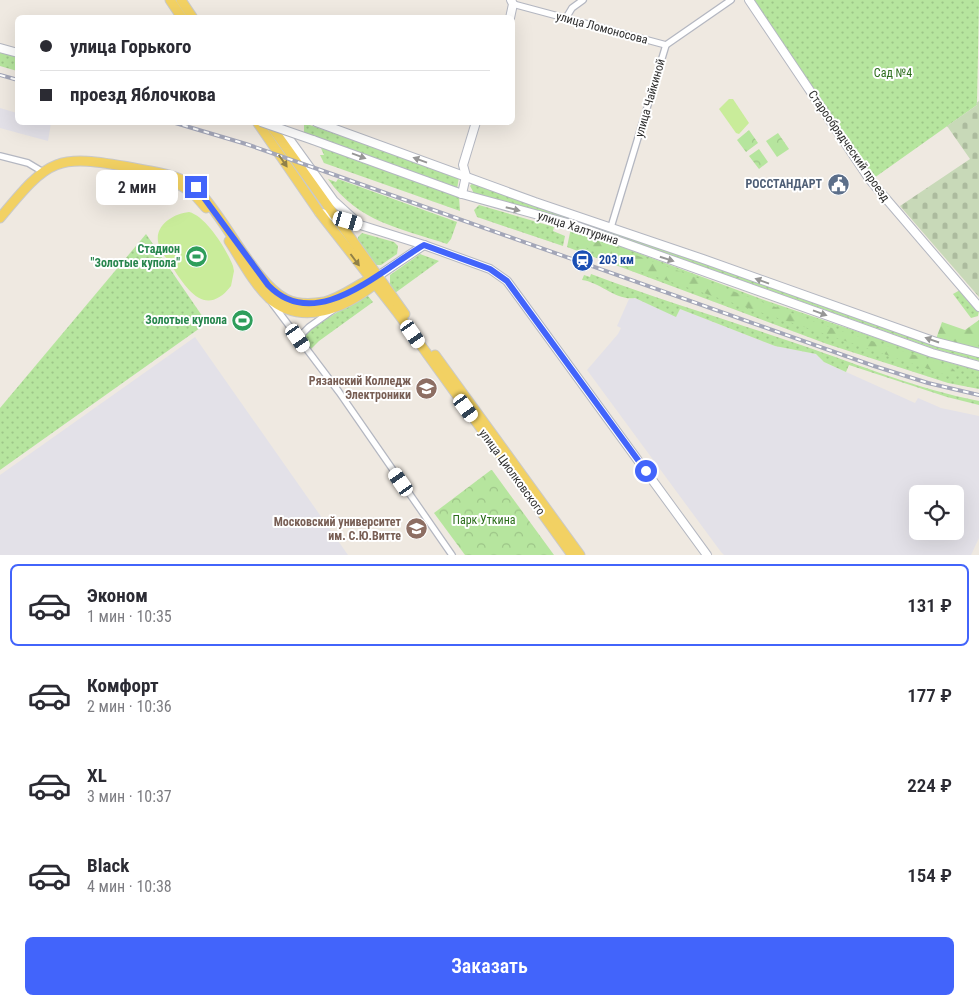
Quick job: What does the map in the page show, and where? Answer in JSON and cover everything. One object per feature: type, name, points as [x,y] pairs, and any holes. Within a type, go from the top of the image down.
[{"type":"main road","points":[[170,0],[180,15]]},
{"type":"main road","name":"Старообрядческий проезд","points":[[749,0],[870,180],[979,307]]},
{"type":"main road","points":[[182,1],[192,15]]},
{"type":"main road","points":[[510,15],[512,2]]},
{"type":"main road","points":[[0,48],[15,52]]},
{"type":"main road","name":"улица Циолковского","points":[[258,125],[319,212],[374,279],[580,555]]},
{"type":"main road","name":"улица Халтурина","points":[[270,125],[462,194],[571,224],[932,353],[979,366]]},
{"type":"main road","name":"улица Циолковского","points":[[270,125],[335,217],[374,279],[572,555]]},
{"type":"main road","points":[[279,125],[334,201],[361,224]]},
{"type":"main road","name":"улица Халтурина","points":[[324,125],[535,202],[936,342],[979,353]]},
{"type":"main road","points":[[462,194],[466,176],[462,165],[475,125]]},
{"type":"main road","points":[[0,218],[28,184],[43,172],[67,161],[86,160],[165,173],[189,182],[202,193],[268,285],[275,292],[294,302],[314,303],[335,298],[374,279]]},
{"type":"main road","points":[[43,172],[76,165],[90,166],[162,179],[185,187],[202,202],[268,297],[281,307],[304,313],[337,308],[374,279],[424,245]]},
{"type":"main road","points":[[319,212],[361,224],[490,269],[507,281],[707,555]]},
{"type":"street","points":[[566,18],[572,8],[583,0]]},
{"type":"street","name":"улица Чайкиной","points":[[611,227],[666,45],[731,0]]},
{"type":"street","name":"улица Ломоносова","points":[[512,2],[666,45]]},
{"type":"street","points":[[0,156],[28,163],[43,172]]},
{"type":"street","points":[[268,297],[452,555]]},
{"type":"street","points":[[298,338],[308,327],[337,308]]},
{"type":"shaded area","points":[[0,108],[15,112],[15,125],[51,125],[48,141],[0,128]]},
{"type":"shaded area","points":[[635,298],[676,316],[680,309],[775,346],[816,354],[824,362],[915,403],[918,398],[941,408],[979,416],[979,538],[971,555],[724,555],[587,370],[618,334],[621,328],[617,326],[629,299]]},
{"type":"shaded area","points":[[195,337],[348,555],[0,555],[0,475]]},
{"type":"green space","name":"Сад №4","points":[[754,0],[979,0],[977,105],[874,178]]},
{"type":"green space","points":[[0,52],[15,56],[15,70],[0,66]]},
{"type":"green space","points":[[729,99],[733,99],[749,123],[739,134],[736,133],[719,109]]},
{"type":"green space","points":[[979,101],[979,297],[900,206],[970,159],[947,126],[977,105],[976,103]]},
{"type":"green space","points":[[304,125],[310,125],[459,177],[457,189],[304,133]]},
{"type":"green space","points":[[749,130],[758,143],[746,152],[737,140]]},
{"type":"green space","points":[[778,133],[789,149],[777,157],[766,141]]},
{"type":"green space","points":[[320,146],[459,197],[460,211],[324,163],[320,155],[324,155]]},
{"type":"green space","points":[[759,149],[768,162],[759,169],[749,156]]},
{"type":"green space","points":[[328,179],[336,182],[338,179],[457,222],[451,239],[447,244],[381,222],[353,205]]},
{"type":"green space","points":[[474,181],[878,326],[979,356],[979,361],[935,349],[609,233],[475,195],[470,186]]},
{"type":"green space","points":[[479,205],[554,227],[553,231],[565,236],[563,246],[477,217],[474,210]]},
{"type":"green space","name":"Стадион \"Золотые купола\"","points":[[189,212],[196,215],[209,227],[226,251],[233,266],[231,286],[222,295],[213,300],[205,300],[198,297],[184,285],[160,248],[158,241],[160,228],[164,223],[182,213]]},
{"type":"green space","points":[[571,228],[767,301],[954,364],[979,370],[979,389],[948,383],[827,344],[567,247]]},
{"type":"green space","points":[[362,233],[394,242],[398,246],[397,254],[381,265],[376,265],[358,241],[358,237]]},
{"type":"green space","points":[[146,234],[207,323],[0,470],[0,408]]},
{"type":"green space","points":[[572,234],[579,234],[829,327],[951,367],[956,375],[952,377],[624,266],[614,256],[574,244],[571,239]]},
{"type":"green space","points":[[420,254],[439,261],[395,293],[390,287],[390,275]]},
{"type":"green space","points":[[591,274],[889,376],[933,390],[979,401],[979,405],[947,397],[849,365],[846,372],[824,362],[816,354],[775,346],[680,309],[676,317],[635,298],[621,297],[589,281],[582,280],[584,275],[590,277]]},
{"type":"green space","points":[[960,290],[979,311],[978,316],[971,318],[953,294]]},
{"type":"green space","points":[[362,296],[368,296],[373,302],[319,341],[311,349],[305,340],[307,332]]},
{"type":"green space","points":[[979,320],[979,351],[936,339],[942,322],[965,330]]},
{"type":"green space","name":"Парк Уткина","points":[[491,470],[554,555],[465,555],[434,513]]},
{"type":"railway","points":[[0,75],[15,79]]},
{"type":"railway","points":[[182,125],[246,144],[874,366],[928,383],[979,395]]},
{"type":"place","name":"РОССТАНДАРТ","points":[[838,184]]},
{"type":"place","name":"Стадион \"Золотые купола\"","points":[[196,256]]},
{"type":"place","name":"203 км","points":[[583,260]]},
{"type":"place","name":"Золотые купола","points":[[243,320]]},
{"type":"place","name":"Рязанский Колледж Электроники","points":[[427,388]]},
{"type":"place","name":"Московский университет им. С.Ю.Витте","points":[[417,529]]},
{"type":"route","points":[[196,187],[215,210],[268,285],[275,292],[294,302],[303,304],[324,302],[345,294],[378,276],[424,245],[499,273],[507,281],[646,471]]}]
